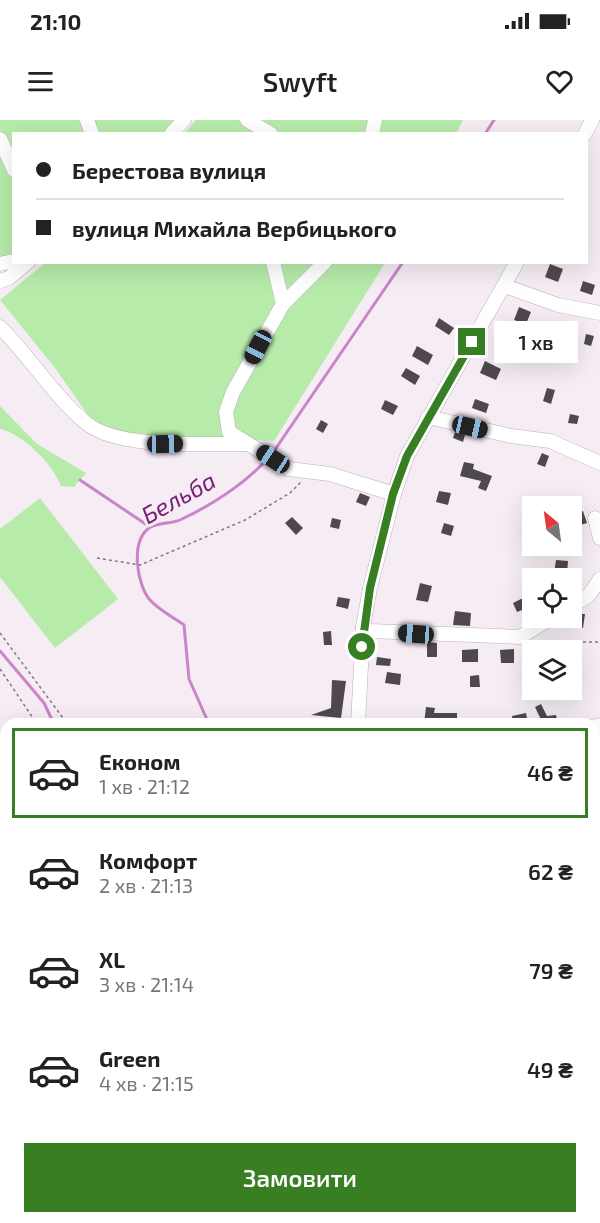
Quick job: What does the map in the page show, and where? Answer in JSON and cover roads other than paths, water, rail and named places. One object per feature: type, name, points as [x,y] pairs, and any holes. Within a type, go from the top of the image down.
[{"type":"street","points":[[173,132],[184,120]]},
{"type":"street","points":[[247,120],[268,132]]},
{"type":"street","points":[[0,139],[12,166]]},
{"type":"street","points":[[0,281],[9,278],[26,264]]},
{"type":"street","points":[[273,264],[283,304]]},
{"type":"street","points":[[323,264],[283,304],[238,383],[225,412],[229,432],[289,469],[354,480],[393,494]]},
{"type":"street","points":[[358,718],[363,627],[393,494],[407,456],[516,264]]},
{"type":"street","points":[[505,286],[558,305],[600,313]]},
{"type":"street","points":[[0,327],[39,375],[87,423],[105,434],[165,444],[254,446]]},
{"type":"street","points":[[428,417],[512,436],[550,441],[600,463]]},
{"type":"street","points":[[595,518],[600,538]]},
{"type":"street","points":[[582,600],[589,596],[600,579]]},
{"type":"street","points":[[363,627],[370,631],[438,636],[520,637],[535,628]]},
{"type":"street","points":[[600,783],[600,792]]},
{"type":"waterway","name":"Бельба","points":[[486,132],[494,120]]},
{"type":"waterway","name":"Бельба","points":[[272,454],[402,264]]},
{"type":"waterway","name":"Бельба","points":[[206,718],[189,679],[184,625],[154,604],[145,593],[139,574],[139,543],[149,528],[180,520],[203,508],[238,486],[267,459]]},
{"type":"waterway","points":[[80,480],[150,527]]},
{"type":"waterway","points":[[0,651],[44,703],[51,718]]}]
